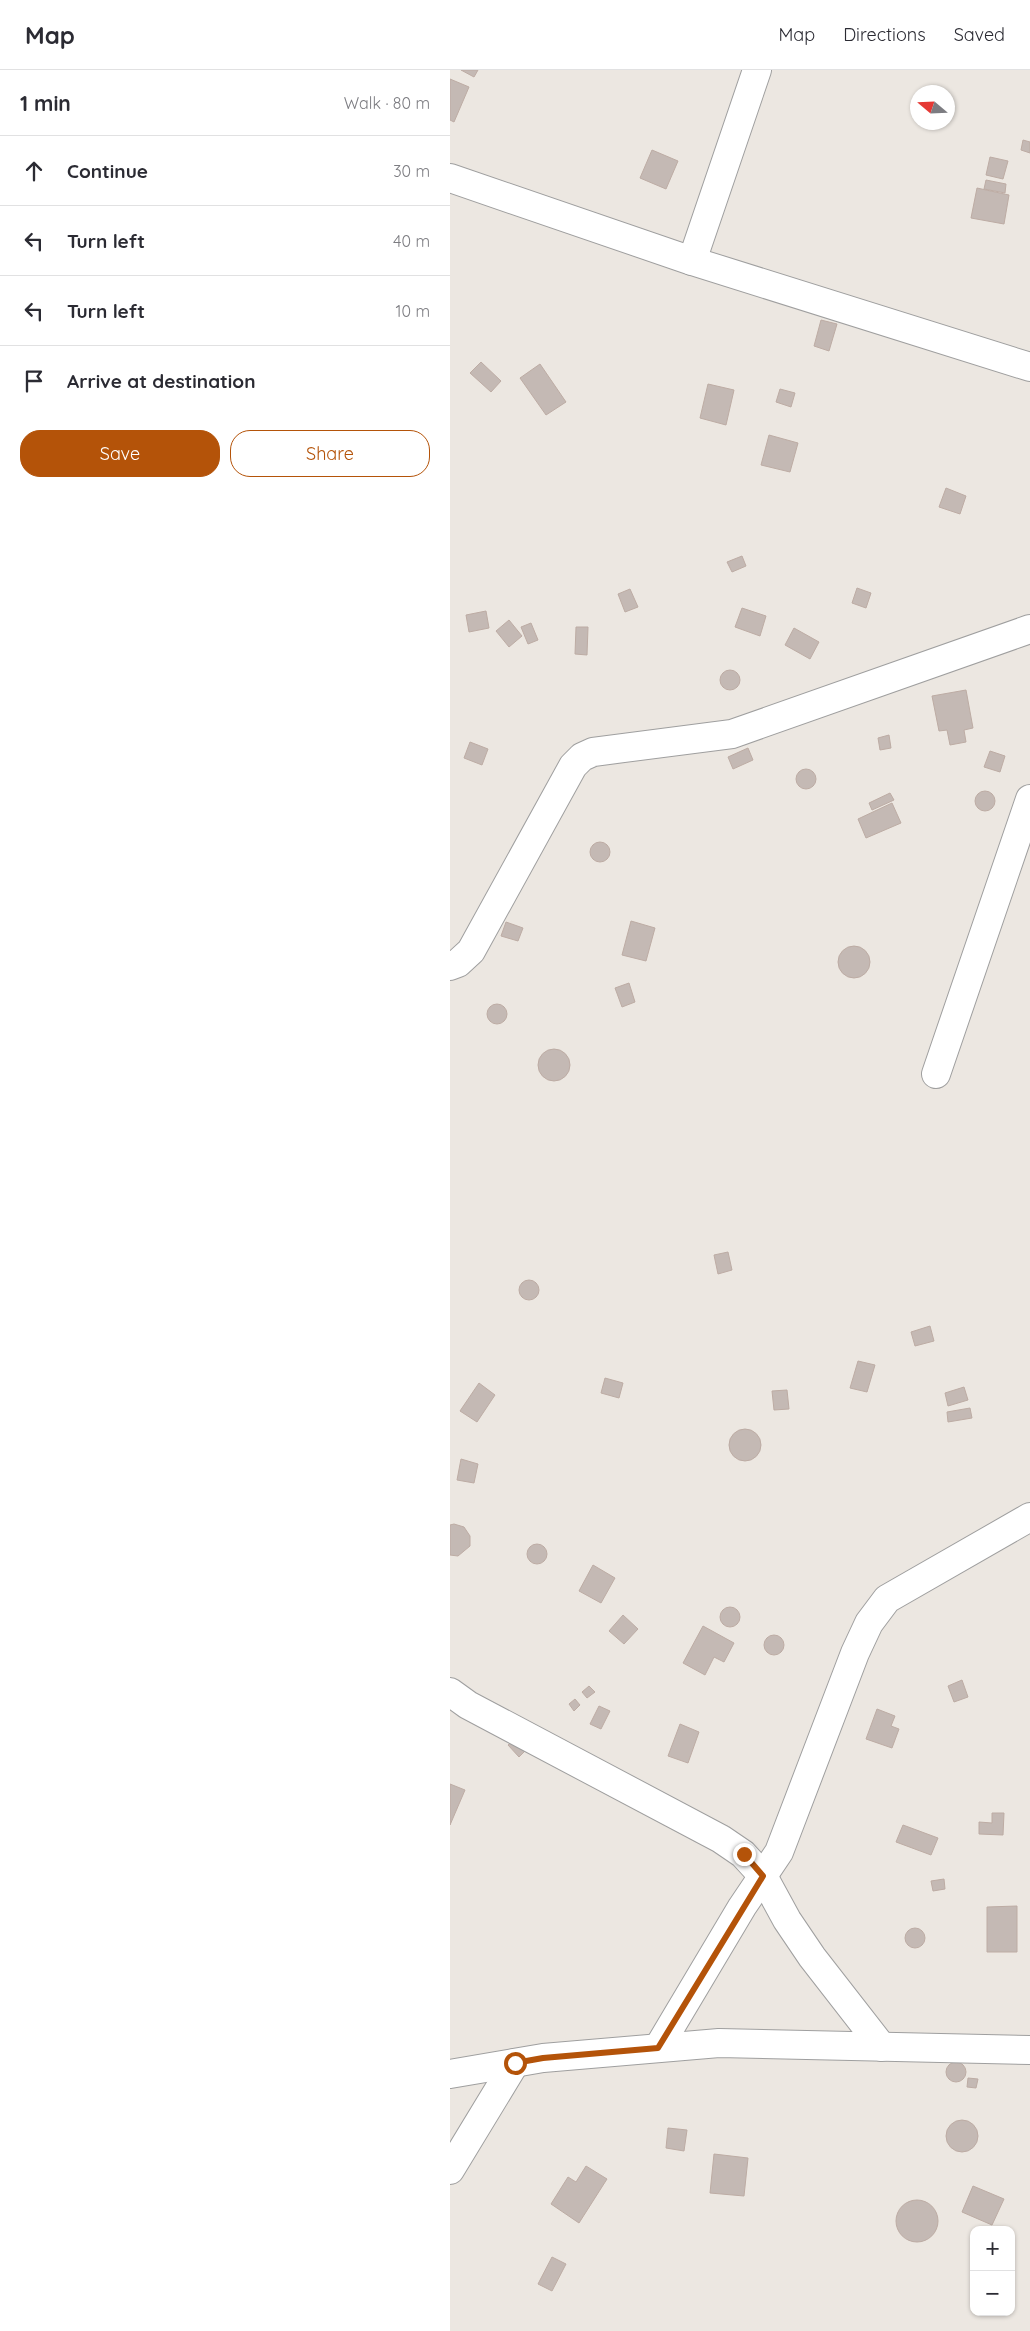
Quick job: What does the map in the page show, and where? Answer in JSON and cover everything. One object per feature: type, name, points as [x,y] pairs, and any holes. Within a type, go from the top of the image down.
[{"type":"street","points":[[692,261],[757,70]]},
{"type":"street","points":[[450,178],[692,261],[1030,366]]},
{"type":"street","points":[[450,966],[458,963],[471,951],[573,766],[582,757],[593,752],[732,734],[1030,629]]},
{"type":"street","points":[[936,1074],[1030,799]]},
{"type":"street","points":[[658,2048],[779,1852],[791,1825],[855,1653],[869,1623],[887,1599],[1030,1517]]},
{"type":"street","points":[[450,1692],[468,1704],[721,1839],[744,1854],[763,1876],[787,1920],[812,1957],[882,2047]]},
{"type":"street","points":[[450,2074],[543,2058],[719,2043],[1030,2050]]},
{"type":"street","points":[[450,2170],[515,2063]]},
{"type":"building","points":[[461,70],[478,70],[474,77]]},
{"type":"building","points":[[450,79],[469,87],[454,122],[450,120]]},
{"type":"building","points":[[1023,140],[1030,142],[1030,153],[1021,150]]},
{"type":"building","points":[[652,150],[678,161],[666,189],[640,178]]},
{"type":"building","points":[[990,157],[1008,161],[1003,179],[986,175]]},
{"type":"building","points":[[986,180],[1006,184],[1005,193],[984,189]]},
{"type":"building","points":[[977,188],[1009,195],[1004,224],[971,218]]},
{"type":"building","points":[[821,320],[837,324],[829,351],[814,346]]},
{"type":"building","points":[[481,362],[501,381],[491,392],[470,373]]},
{"type":"building","points":[[540,364],[566,402],[546,415],[520,378]]},
{"type":"building","points":[[708,384],[734,390],[726,425],[700,418]]},
{"type":"building","points":[[780,389],[795,393],[791,407],[776,402]]},
{"type":"building","points":[[769,435],[798,443],[790,472],[761,465]]},
{"type":"building","points":[[946,488],[966,496],[960,514],[939,507]]},
{"type":"building","points":[[742,556],[746,566],[732,572],[727,562]]},
{"type":"building","points":[[857,588],[871,593],[866,608],[852,603]]},
{"type":"building","points":[[630,589],[638,607],[625,612],[618,594]]},
{"type":"building","points":[[742,608],[766,616],[760,636],[735,627]]},
{"type":"building","points":[[486,611],[489,628],[469,632],[466,615]]},
{"type":"building","points":[[509,620],[522,636],[509,647],[496,631]]},
{"type":"building","points":[[531,623],[538,640],[528,644],[521,627]]},
{"type":"building","points":[[576,627],[588,627],[587,655],[575,654]]},
{"type":"building","points":[[794,628],[819,642],[810,659],[785,645]]},
{"type":"building","points":[[730,670],[737,673],[740,680],[737,687],[730,690],[723,687],[720,680],[723,673]]},
{"type":"building","points":[[966,690],[973,728],[964,730],[966,742],[950,745],[947,730],[939,731],[932,696]]},
{"type":"building","points":[[889,735],[891,748],[880,750],[878,738]]},
{"type":"building","points":[[470,742],[488,749],[482,765],[464,758]]},
{"type":"building","points":[[748,748],[753,760],[733,769],[728,757]]},
{"type":"building","points":[[990,751],[1005,756],[1000,772],[984,767]]},
{"type":"building","points":[[806,769],[813,772],[816,779],[813,786],[806,789],[799,786],[796,779],[799,772]]},
{"type":"building","points":[[985,791],[992,794],[995,801],[992,808],[985,811],[978,808],[975,801],[978,794]]},
{"type":"building","points":[[890,793],[894,800],[872,810],[869,803]]},
{"type":"building","points":[[892,803],[901,823],[866,838],[858,819]]},
{"type":"building","points":[[600,842],[607,845],[610,852],[607,859],[600,862],[593,859],[590,852],[593,845]]},
{"type":"building","points":[[631,921],[655,928],[646,961],[622,955]]},
{"type":"building","points":[[506,922],[523,928],[518,941],[501,936]]},
{"type":"building","points":[[854,946],[860,947],[865,951],[869,956],[869,968],[865,973],[860,977],[854,978],[848,977],[843,973],[839,968],[838,962],[839,956],[843,951],[848,947]]},
{"type":"building","points":[[629,983],[635,1002],[622,1007],[615,988]]},
{"type":"building","points":[[497,1004],[504,1007],[507,1014],[504,1021],[497,1024],[490,1021],[487,1014],[490,1007]]},
{"type":"building","points":[[554,1049],[565,1054],[570,1065],[565,1076],[554,1081],[543,1076],[538,1065],[543,1054]]},
{"type":"building","points":[[728,1252],[732,1270],[718,1274],[714,1255]]},
{"type":"building","points":[[529,1280],[536,1283],[539,1290],[536,1297],[529,1300],[522,1297],[519,1290],[522,1283]]},
{"type":"building","points":[[930,1326],[934,1341],[915,1346],[911,1332]]},
{"type":"building","points":[[858,1361],[875,1365],[867,1392],[850,1388]]},
{"type":"building","points":[[605,1378],[623,1383],[619,1398],[601,1393]]},
{"type":"building","points":[[479,1383],[495,1395],[477,1422],[460,1411]]},
{"type":"building","points":[[964,1387],[968,1400],[948,1406],[945,1393]]},
{"type":"building","points":[[787,1390],[789,1409],[774,1410],[772,1391]]},
{"type":"building","points":[[970,1408],[972,1418],[948,1422],[947,1412]]},
{"type":"building","points":[[745,1429],[756,1434],[761,1445],[756,1456],[745,1461],[734,1456],[729,1445],[734,1434]]},
{"type":"building","points":[[461,1459],[478,1464],[474,1483],[457,1480]]},
{"type":"building","points":[[454,1524],[464,1527],[470,1536],[470,1546],[458,1556],[450,1555],[450,1525]]},
{"type":"building","points":[[537,1544],[544,1547],[547,1554],[544,1561],[537,1564],[530,1561],[527,1554],[530,1547]]},
{"type":"building","points":[[593,1565],[615,1578],[601,1603],[579,1591]]},
{"type":"building","points":[[730,1607],[737,1610],[740,1617],[737,1624],[730,1627],[723,1624],[720,1617],[723,1610]]},
{"type":"building","points":[[623,1615],[638,1629],[624,1644],[609,1631]]},
{"type":"building","points":[[703,1626],[734,1643],[724,1662],[714,1657],[705,1675],[683,1663]]},
{"type":"building","points":[[774,1635],[781,1638],[784,1645],[781,1652],[774,1655],[767,1652],[764,1645],[767,1638]]},
{"type":"building","points":[[962,1680],[968,1697],[954,1702],[948,1686]]},
{"type":"building","points":[[589,1686],[595,1692],[587,1698],[582,1692]]},
{"type":"building","points":[[575,1699],[580,1705],[574,1711],[569,1704]]},
{"type":"building","points":[[599,1706],[610,1711],[601,1729],[590,1724]]},
{"type":"building","points":[[877,1709],[895,1716],[891,1726],[899,1729],[892,1748],[866,1739]]},
{"type":"building","points":[[680,1724],[699,1732],[688,1763],[668,1756]]},
{"type":"building","points":[[520,1735],[530,1746],[519,1757],[508,1745]]},
{"type":"building","points":[[450,1784],[465,1790],[450,1825]]},
{"type":"building","points":[[992,1813],[1004,1813],[1003,1835],[979,1834],[979,1822],[992,1823]]},
{"type":"building","points":[[903,1825],[938,1838],[931,1855],[896,1842]]},
{"type":"building","points":[[944,1879],[945,1889],[933,1891],[931,1881]]},
{"type":"building","points":[[1017,1906],[1017,1952],[987,1952],[987,1907]]},
{"type":"building","points":[[915,1928],[922,1931],[925,1938],[922,1945],[915,1948],[908,1945],[905,1938],[908,1931]]},
{"type":"building","points":[[956,2062],[963,2065],[966,2072],[963,2079],[956,2082],[949,2079],[946,2072],[949,2065]]},
{"type":"building","points":[[968,2078],[978,2079],[976,2088],[967,2087]]},
{"type":"building","points":[[962,2120],[968,2121],[973,2125],[977,2130],[977,2142],[973,2147],[968,2151],[962,2152],[956,2151],[951,2147],[947,2142],[946,2136],[947,2130],[951,2125],[956,2121]]},
{"type":"building","points":[[668,2128],[687,2130],[684,2151],[666,2148]]},
{"type":"building","points":[[714,2154],[748,2158],[744,2196],[710,2193]]},
{"type":"building","points":[[586,2166],[607,2179],[579,2223],[551,2204],[568,2177],[576,2182]]},
{"type":"building","points":[[973,2186],[1004,2199],[992,2225],[962,2212]]},
{"type":"building","points":[[921,2200],[929,2203],[935,2209],[938,2221],[935,2233],[929,2239],[913,2242],[905,2239],[899,2233],[896,2217],[899,2209],[905,2203]]},
{"type":"building","points":[[552,2257],[566,2264],[552,2291],[538,2284]]},
{"type":"route","points":[[515,2063],[543,2058],[658,2048],[742,1907],[763,1876],[744,1854]]}]
